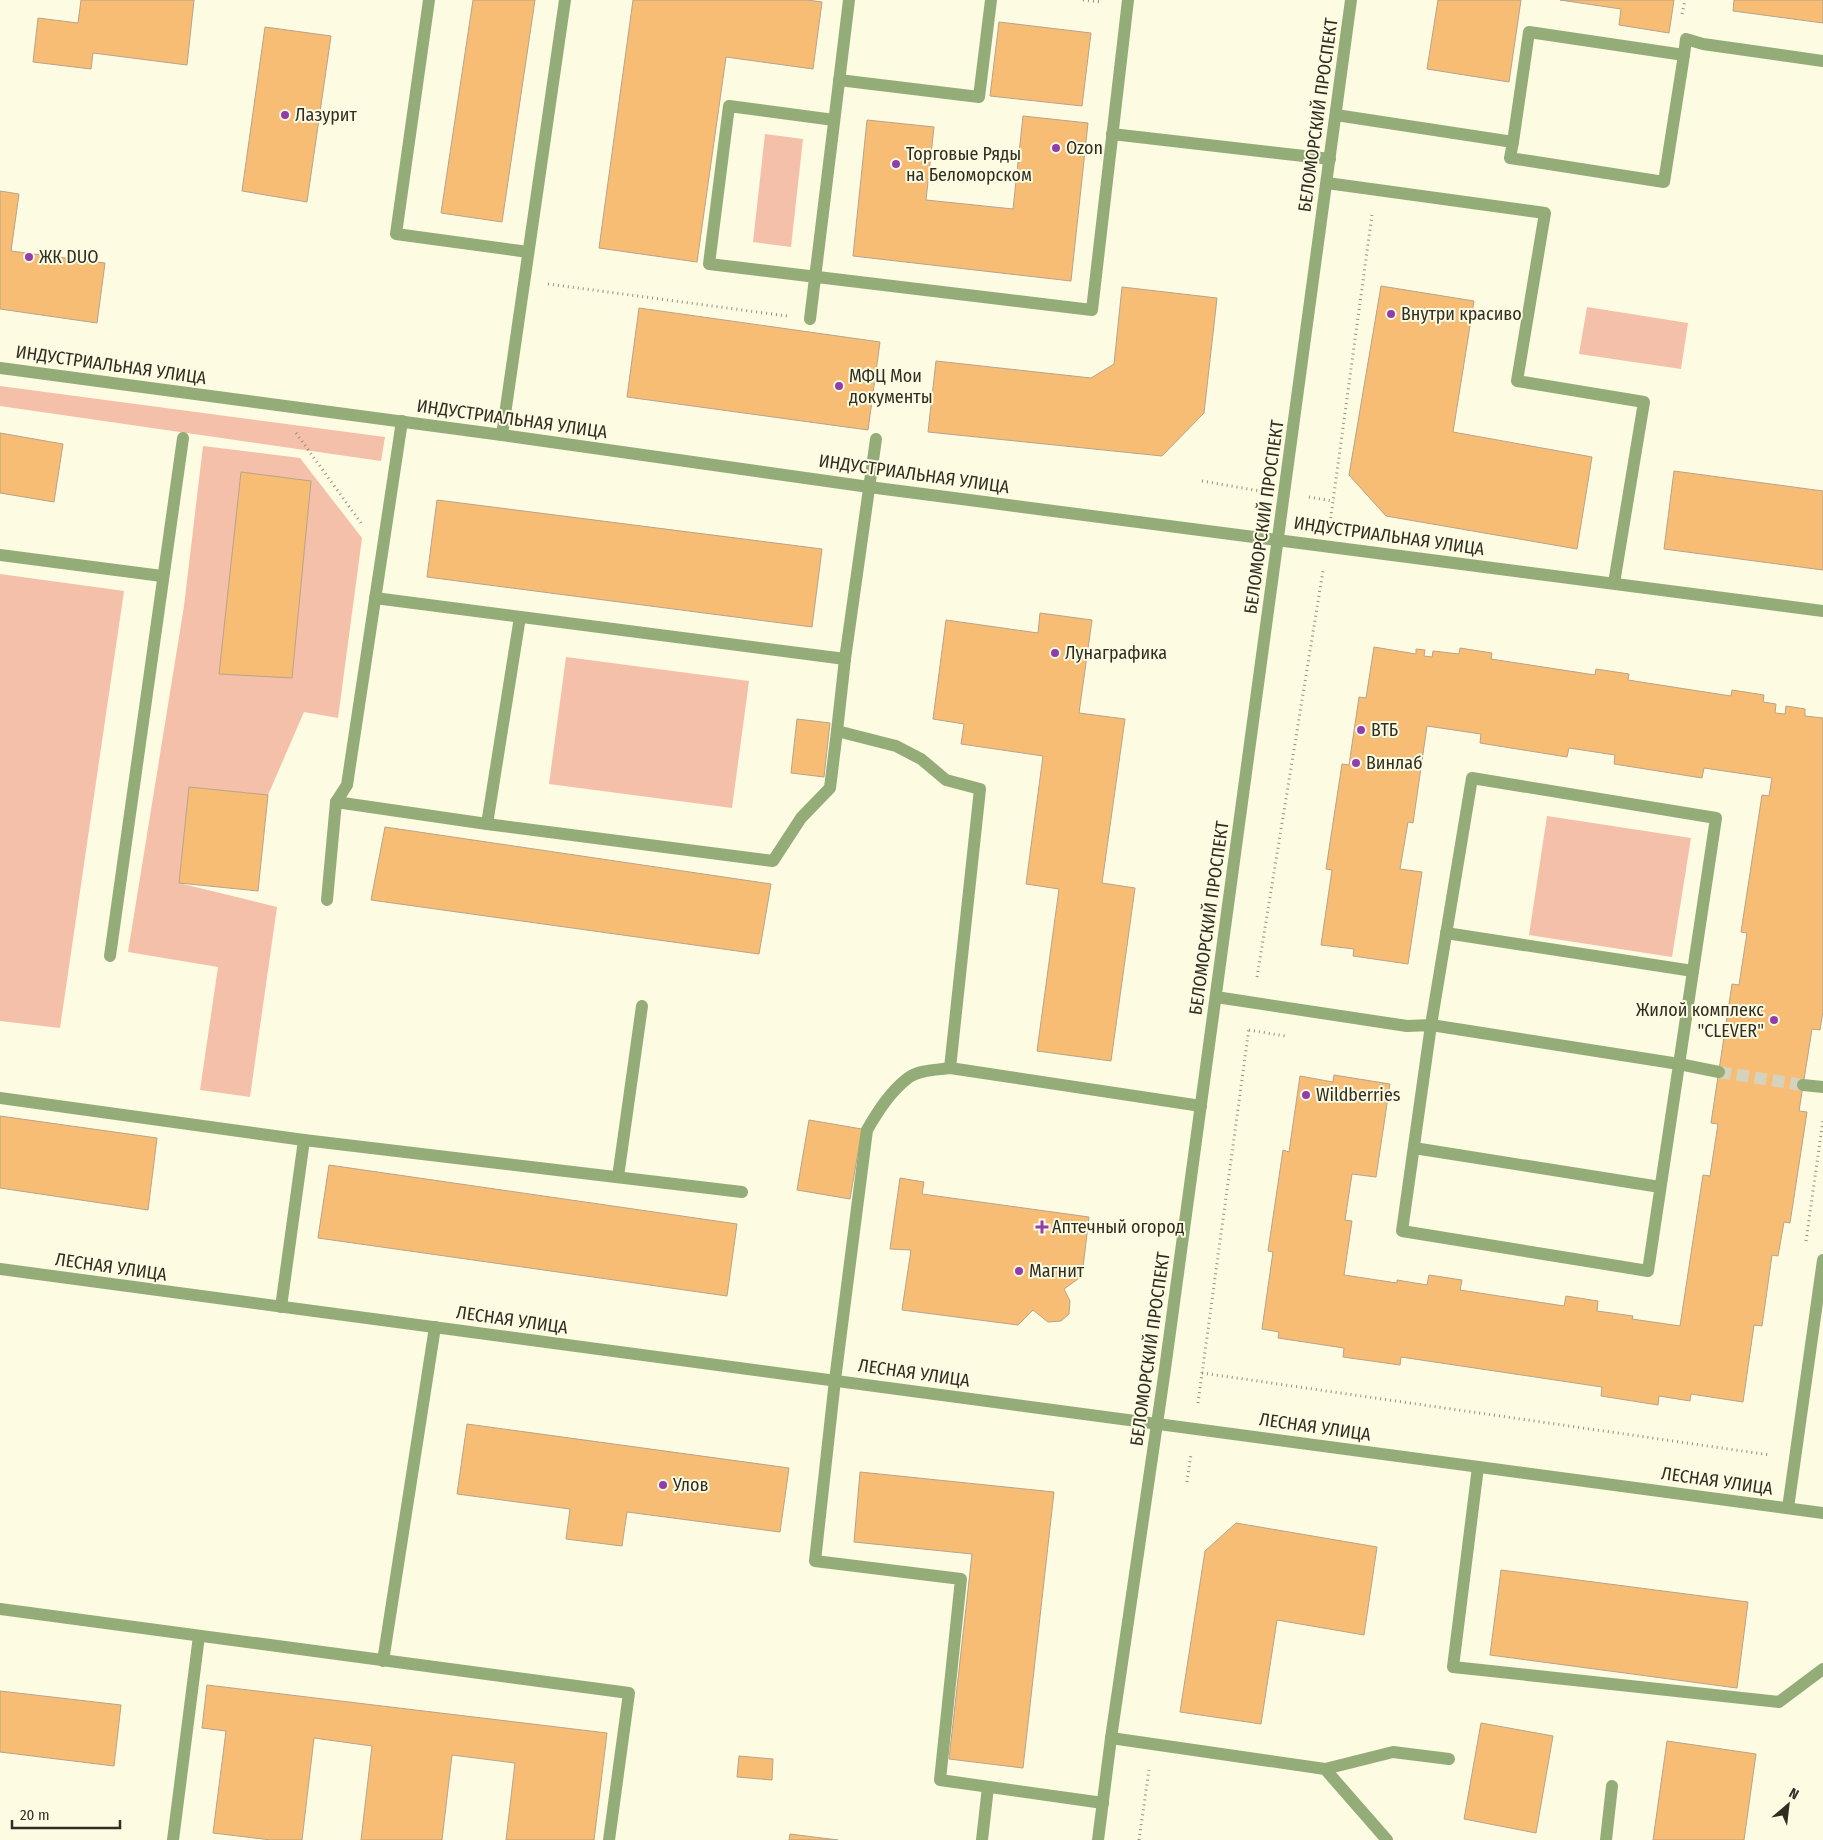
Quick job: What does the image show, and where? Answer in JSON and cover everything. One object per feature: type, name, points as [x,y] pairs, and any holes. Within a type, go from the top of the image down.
[{"type":"street","points":[[429,0],[396,234],[528,252]]},
{"type":"street","points":[[502,435],[564,0]]},
{"type":"street","points":[[810,319],[849,0]]},
{"type":"street","points":[[839,80],[979,97],[991,0]]},
{"type":"street","points":[[834,120],[730,106],[709,264],[1092,310],[1128,0]]},
{"type":"street","name":"БЕЛОМОРСКИЙ ПРОСПЕКТ","points":[[1098,1840],[1111,1738],[1158,1424],[1351,0]]},
{"type":"street","points":[[1684,56],[1530,32],[1510,158],[1664,182],[1684,56],[1686,39],[1703,44],[1823,61]]},
{"type":"street","points":[[1336,115],[1513,142]]},
{"type":"street","points":[[1112,134],[1330,159]]},
{"type":"street","points":[[1327,183],[1545,213],[1517,380],[1644,402],[1614,583]]},
{"type":"street","name":"ИНДУСТРИАЛЬНАЯ УЛИЦА","points":[[0,368],[402,421],[870,487],[1823,611]]},
{"type":"street","points":[[327,900],[336,802],[347,785],[402,421]]},
{"type":"street","points":[[110,956],[162,576],[183,438]]},
{"type":"street","points":[[336,802],[487,824],[773,861],[801,818],[830,788],[845,659],[876,439]]},
{"type":"street","points":[[0,555],[162,576]]},
{"type":"street","points":[[375,598],[845,659]]},
{"type":"street","points":[[487,824],[520,617]]},
{"type":"street","points":[[837,731],[896,746],[921,759],[946,780],[980,790],[950,1068]]},
{"type":"street","points":[[1472,778],[1716,818],[1648,1271],[1402,1231],[1446,933],[1472,778]]},
{"type":"street","points":[[1446,933],[1693,972]]},
{"type":"street","points":[[1216,997],[1407,1026],[1431,1025],[1719,1072]]},
{"type":"street","points":[[618,1177],[642,1006]]},
{"type":"street","points":[[1103,1803],[940,1780],[961,1579],[815,1561],[835,1380],[867,1130],[882,1104],[909,1078],[928,1071],[950,1068],[1201,1106]]},
{"type":"street","points":[[1803,1085],[1823,1087]]},
{"type":"street","points":[[0,1098],[304,1140],[742,1192]]},
{"type":"street","points":[[281,1307],[304,1140]]},
{"type":"street","points":[[1414,1148],[1660,1187]]},
{"type":"street","points":[[1788,1508],[1823,1260]]},
{"type":"street","name":"ЛЕСНАЯ УЛИЦА","points":[[0,1269],[1823,1513]]},
{"type":"street","points":[[383,1660],[435,1327]]},
{"type":"street","points":[[1478,1467],[1453,1667],[1779,1702],[1823,1669]]},
{"type":"street","points":[[0,1609],[629,1693],[609,1840]]},
{"type":"street","points":[[173,1840],[199,1636]]},
{"type":"street","points":[[1111,1738],[1325,1769],[1393,1752],[1449,1759]]},
{"type":"street","points":[[1325,1769],[1387,1840]]},
{"type":"street","points":[[1606,1840],[1612,1786]]},
{"type":"street","points":[[982,1840],[988,1787]]},
{"type":"path","points":[[1375,189],[1326,547],[1252,1002],[1202,1373],[1775,1456]]},
{"type":"path","points":[[525,281],[810,319]]},
{"type":"path","points":[[274,404],[383,554]]},
{"type":"path","points":[[1202,482],[1247,489]]},
{"type":"path","points":[[1303,496],[1332,501]]},
{"type":"path","points":[[1805,1248],[1823,1120]]},
{"type":"path","points":[[1139,1840],[1153,1744]]},
{"type":"shaded area","points":[[765,134],[803,139],[791,247],[753,242]]},
{"type":"shaded area","points":[[1587,307],[1688,323],[1681,369],[1579,354]]},
{"type":"shaded area","points":[[0,386],[385,437],[381,461],[0,406]]},
{"type":"shaded area","points":[[203,446],[300,458],[362,538],[338,718],[304,712],[268,795],[189,787],[179,883],[277,907],[250,1097],[200,1090],[218,967],[128,952],[184,606]]},
{"type":"shaded area","points":[[0,574],[124,591],[60,1028],[0,1021]]},
{"type":"shaded area","points":[[566,657],[749,681],[732,808],[549,784]]},
{"type":"shaded area","points":[[1547,816],[1691,838],[1672,957],[1529,935]]},
{"type":"building","points":[[81,0],[194,0],[187,65],[93,53],[91,69],[33,62],[38,18],[78,23]]},
{"type":"building","points":[[473,0],[535,0],[502,222],[441,213]]},
{"type":"building","points":[[633,0],[807,0],[822,2],[813,69],[726,57],[697,262],[599,248]]},
{"type":"building","points":[[1438,0],[1521,0],[1509,82],[1427,69]]},
{"type":"building","points":[[1560,0],[1674,0],[1669,33],[1619,25],[1621,9]]},
{"type":"building","points":[[1734,0],[1823,0],[1823,23],[1733,11]]},
{"type":"building","points":[[999,22],[1091,33],[1082,106],[990,96]]},
{"type":"building","points":[[265,27],[331,36],[307,202],[242,191]]},
{"type":"building","name":"Торговые Ряды на Беломорском","points":[[1023,116],[1088,123],[1071,281],[853,256],[867,120],[934,127],[926,200],[1013,209]]},
{"type":"building","name":"ЖК DUO","points":[[0,191],[19,194],[11,251],[105,263],[97,323],[0,309]]},
{"type":"building","points":[[1381,286],[1474,301],[1453,432],[1592,457],[1577,549],[1386,516],[1349,475]]},
{"type":"building","points":[[1122,287],[1217,298],[1204,413],[1162,456],[928,432],[936,361],[1091,378],[1114,364]]},
{"type":"building","points":[[639,308],[880,342],[868,430],[627,397]]},
{"type":"building","points":[[0,433],[63,444],[54,502],[0,493]]},
{"type":"building","points":[[1674,471],[1823,491],[1823,570],[1664,549]]},
{"type":"building","points":[[241,472],[311,481],[292,678],[219,674]]},
{"type":"building","points":[[437,500],[822,549],[812,627],[427,577]]},
{"type":"building","points":[[1040,613],[1092,620],[1079,713],[1125,719],[1102,883],[1135,888],[1111,1061],[1037,1051],[1059,889],[1026,884],[1043,756],[961,744],[964,724],[933,719],[946,620],[1038,633]]},
{"type":"building","name":"Жилой комплекс \"СLEVER\"","points":[[1374,647],[1416,654],[1416,649],[1425,650],[1424,656],[1432,657],[1433,651],[1459,654],[1460,648],[1492,653],[1491,659],[1595,675],[1596,669],[1629,674],[1628,680],[1731,696],[1732,690],[1764,695],[1763,702],[1776,704],[1775,713],[1785,714],[1786,706],[1805,709],[1805,716],[1823,718],[1823,1011],[1820,1030],[1812,1029],[1799,1111],[1807,1112],[1790,1223],[1784,1222],[1778,1256],[1772,1255],[1762,1326],[1754,1325],[1743,1402],[1691,1394],[1690,1401],[1659,1396],[1658,1405],[1601,1396],[1602,1387],[1401,1357],[1400,1365],[1343,1357],[1344,1348],[1278,1338],[1279,1332],[1262,1329],[1273,1252],[1268,1251],[1283,1150],[1289,1152],[1300,1076],[1333,1082],[1334,1075],[1390,1084],[1376,1177],[1352,1174],[1345,1220],[1352,1221],[1344,1275],[1397,1283],[1397,1280],[1427,1285],[1429,1275],[1462,1280],[1460,1290],[1564,1306],[1566,1296],[1598,1301],[1597,1311],[1633,1316],[1632,1319],[1680,1326],[1703,1175],[1710,1176],[1718,1124],[1711,1123],[1732,984],[1739,985],[1747,933],[1741,932],[1762,795],[1769,796],[1772,778],[1704,768],[1702,778],[1614,764],[1615,755],[1569,748],[1567,757],[1480,743],[1481,734],[1427,726],[1413,823],[1408,822],[1400,869],[1422,872],[1408,964],[1353,956],[1354,949],[1321,945],[1332,870],[1326,869],[1342,764],[1349,765],[1359,697],[1366,698]]},
{"type":"building","points":[[797,719],[830,723],[824,777],[791,773]]},
{"type":"building","points":[[189,787],[268,795],[258,891],[179,883]]},
{"type":"building","points":[[385,827],[771,884],[759,954],[371,900]]},
{"type":"building","points":[[0,1116],[157,1138],[148,1210],[0,1188]]},
{"type":"building","points":[[809,1120],[862,1129],[850,1199],[797,1190]]},
{"type":"building","points":[[329,1165],[737,1224],[727,1296],[318,1238]]},
{"type":"building","points":[[900,1178],[924,1182],[922,1194],[1089,1217],[1082,1276],[1064,1289],[1070,1301],[1069,1314],[1061,1321],[1048,1322],[1033,1310],[1018,1325],[902,1310],[911,1250],[890,1249]]},
{"type":"building","points":[[467,1424],[789,1468],[780,1532],[627,1512],[622,1546],[566,1539],[570,1509],[457,1494]]},
{"type":"building","points":[[860,1472],[1054,1492],[1023,1768],[949,1759],[972,1554],[854,1542]]},
{"type":"building","points":[[1236,1523],[1377,1547],[1364,1635],[1277,1620],[1261,1724],[1180,1712],[1205,1551]]},
{"type":"building","points":[[1501,1570],[1748,1602],[1737,1688],[1490,1655]]},
{"type":"building","points":[[207,1685],[607,1733],[594,1840],[506,1840],[515,1763],[452,1755],[442,1840],[361,1840],[372,1746],[314,1738],[302,1840],[271,1840],[213,1833],[226,1731],[202,1728]]},
{"type":"building","points":[[0,1691],[121,1705],[114,1766],[0,1752]]},
{"type":"building","points":[[1481,1723],[1553,1736],[1536,1833],[1464,1819]]},
{"type":"building","points":[[1667,1741],[1756,1754],[1744,1840],[1653,1840]]},
{"type":"building","points":[[739,1756],[773,1759],[772,1780],[737,1777]]},
{"type":"building","points":[[790,1834],[838,1840],[789,1840]]},
{"type":"tunnel","points":[[1719,1072],[1803,1085]]},
{"type":"place","name":"Лазурит","points":[[285,115]]},
{"type":"place","name":"Ozon","points":[[1056,148]]},
{"type":"place","name":"Торговые Ряды на Беломорском","points":[[896,164]]},
{"type":"place","name":"ЖК DUO","points":[[29,257]]},
{"type":"place","name":"Внутри красиво","points":[[1391,314]]},
{"type":"place","name":"МФЦ Мои документы","points":[[839,386]]},
{"type":"place","name":"Лунаграфика","points":[[1055,653]]},
{"type":"place","name":"ВТБ","points":[[1361,730]]},
{"type":"place","name":"Винлаб","points":[[1356,763]]},
{"type":"place","name":"Жилой комплекс \"СLEVER\"","points":[[1774,1020]]},
{"type":"place","name":"Wildberries","points":[[1306,1095]]},
{"type":"place","name":"Аптечный огород","points":[[1042,1227]]},
{"type":"place","name":"Магнит","points":[[1019,1271]]},
{"type":"place","name":"Улов","points":[[663,1485]]}]
